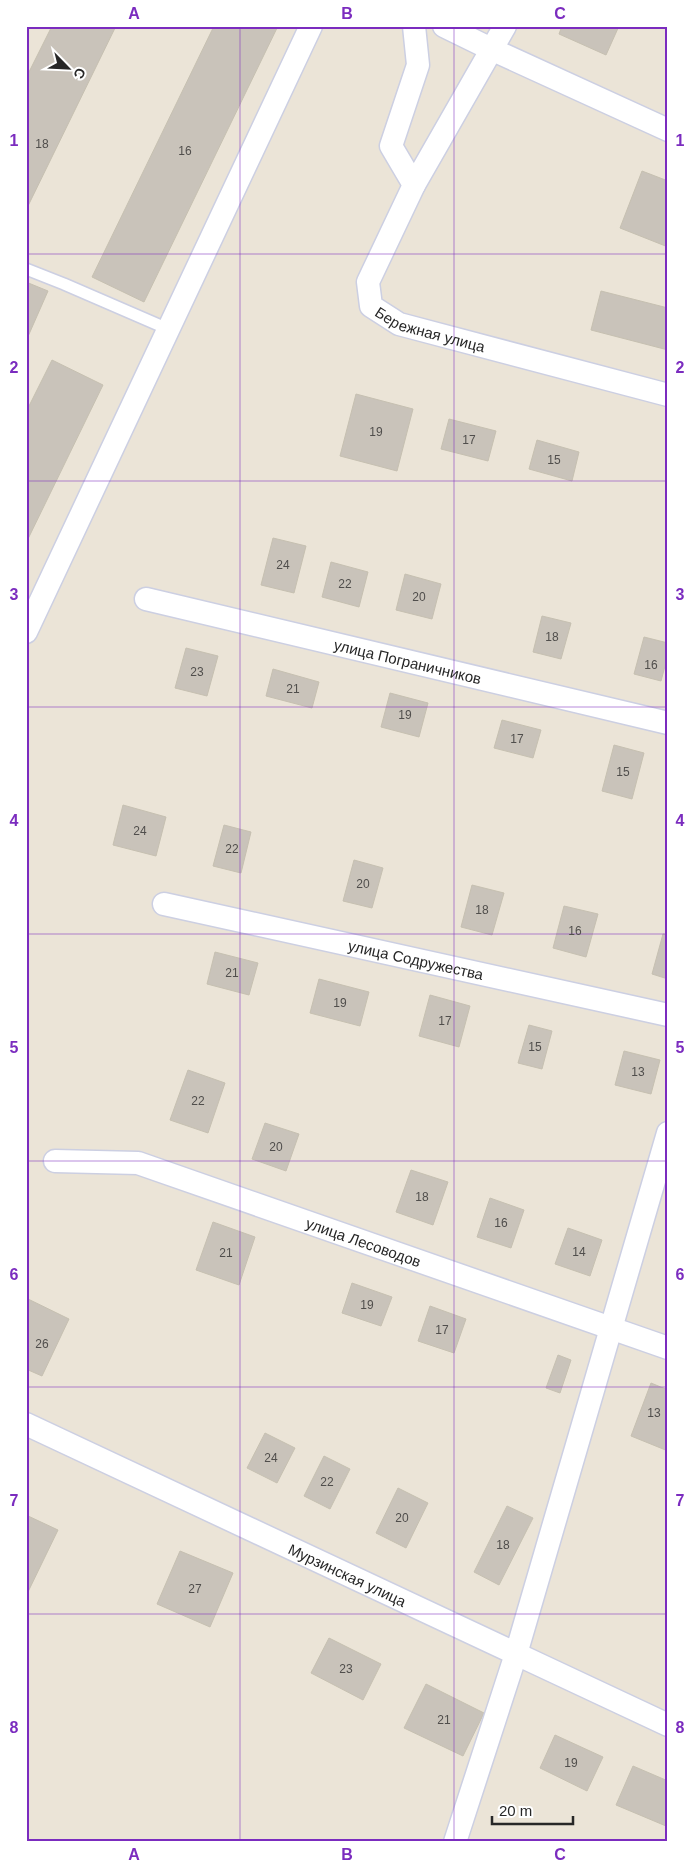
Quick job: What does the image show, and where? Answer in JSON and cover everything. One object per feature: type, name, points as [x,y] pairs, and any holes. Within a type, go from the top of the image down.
[{"type":"street","points":[[26,632],[310,26]]},
{"type":"street","points":[[414,26],[418,64],[392,146],[414,185]]},
{"type":"street","points":[[444,26],[668,130]]},
{"type":"street","points":[[414,185],[493,50],[505,26]]},
{"type":"street","name":"Бережная улица","points":[[414,185],[368,282],[371,306],[399,324],[668,395]]},
{"type":"street","name":"улица Пограничников","points":[[146,599],[668,723]]},
{"type":"street","name":"улица Содружества","points":[[164,904],[668,1014]]},
{"type":"street","points":[[455,1842],[516,1654],[668,1133]]},
{"type":"street","name":"улица Лесоводов","points":[[54,1162],[138,1163],[668,1348]]},
{"type":"street","name":"Мурзинская улица","points":[[26,1424],[668,1725]]},
{"type":"lane","points":[[26,269],[168,329]]},
{"type":"building","points":[[52,26],[116,26],[26,210],[26,78]]},
{"type":"building","points":[[214,26],[278,26],[144,302],[92,277]]},
{"type":"building","points":[[562,26],[619,26],[606,55],[559,34]]},
{"type":"building","points":[[642,171],[668,181],[668,247],[620,228]]},
{"type":"building","points":[[26,282],[48,291],[26,341]]},
{"type":"building","points":[[601,291],[668,308],[668,350],[591,330]]},
{"type":"building","points":[[52,360],[103,385],[26,543],[26,412]]},
{"type":"building","points":[[356,394],[413,409],[397,471],[340,456]]},
{"type":"building","points":[[449,419],[496,431],[488,461],[441,449]]},
{"type":"building","points":[[537,440],[579,452],[572,481],[529,469]]},
{"type":"building","points":[[273,538],[306,546],[294,593],[261,585]]},
{"type":"building","points":[[331,562],[368,572],[359,607],[322,597]]},
{"type":"building","points":[[405,574],[441,584],[432,619],[396,610]]},
{"type":"building","points":[[542,616],[571,623],[561,659],[533,652]]},
{"type":"building","points":[[644,637],[668,643],[668,655],[661,681],[634,674]]},
{"type":"building","points":[[186,648],[218,656],[207,696],[175,688]]},
{"type":"building","points":[[273,669],[319,682],[312,708],[266,696]]},
{"type":"building","points":[[390,693],[428,703],[419,737],[381,727]]},
{"type":"building","points":[[502,720],[541,730],[533,758],[494,748]]},
{"type":"building","points":[[614,745],[644,753],[632,799],[602,791]]},
{"type":"building","points":[[123,805],[166,817],[156,856],[113,845]]},
{"type":"building","points":[[224,825],[251,832],[241,873],[213,866]]},
{"type":"building","points":[[354,860],[383,868],[372,908],[343,901]]},
{"type":"building","points":[[472,885],[504,893],[492,935],[461,927]]},
{"type":"building","points":[[564,906],[598,914],[586,957],[553,948]]},
{"type":"building","points":[[663,934],[668,935],[668,979],[652,974]]},
{"type":"building","points":[[215,952],[258,963],[249,995],[207,984]]},
{"type":"building","points":[[319,979],[369,992],[360,1026],[310,1013]]},
{"type":"building","points":[[430,995],[470,1006],[459,1047],[419,1036]]},
{"type":"building","points":[[529,1025],[552,1031],[542,1069],[518,1063]]},
{"type":"building","points":[[624,1051],[660,1060],[651,1094],[615,1085]]},
{"type":"building","points":[[188,1070],[225,1083],[208,1133],[170,1120]]},
{"type":"building","points":[[265,1123],[299,1134],[286,1171],[252,1159]]},
{"type":"building","points":[[411,1170],[448,1182],[433,1225],[396,1212]]},
{"type":"building","points":[[490,1198],[524,1210],[511,1248],[477,1237]]},
{"type":"building","points":[[213,1222],[255,1237],[239,1285],[196,1270]]},
{"type":"building","points":[[568,1228],[602,1240],[590,1276],[555,1264]]},
{"type":"building","points":[[352,1283],[392,1297],[381,1326],[342,1313]]},
{"type":"building","points":[[26,1298],[69,1319],[42,1376],[26,1369]]},
{"type":"building","points":[[430,1306],[466,1319],[454,1353],[418,1341]]},
{"type":"building","points":[[558,1355],[571,1360],[560,1393],[546,1388]]},
{"type":"building","points":[[651,1383],[668,1390],[668,1451],[631,1436]]},
{"type":"building","points":[[265,1433],[295,1448],[277,1483],[247,1468]]},
{"type":"building","points":[[324,1456],[350,1469],[330,1509],[304,1496]]},
{"type":"building","points":[[398,1488],[428,1503],[406,1548],[376,1533]]},
{"type":"building","points":[[507,1506],[533,1518],[499,1585],[474,1572]]},
{"type":"building","points":[[26,1515],[58,1530],[26,1596]]},
{"type":"building","points":[[180,1551],[233,1573],[210,1627],[157,1604]]},
{"type":"building","points":[[329,1638],[381,1664],[363,1700],[311,1673]]},
{"type":"building","points":[[426,1684],[484,1713],[463,1756],[404,1728]]},
{"type":"building","points":[[555,1735],[603,1757],[587,1791],[540,1768]]},
{"type":"building","points":[[633,1766],[668,1781],[668,1822],[666,1826],[616,1805]]}]
